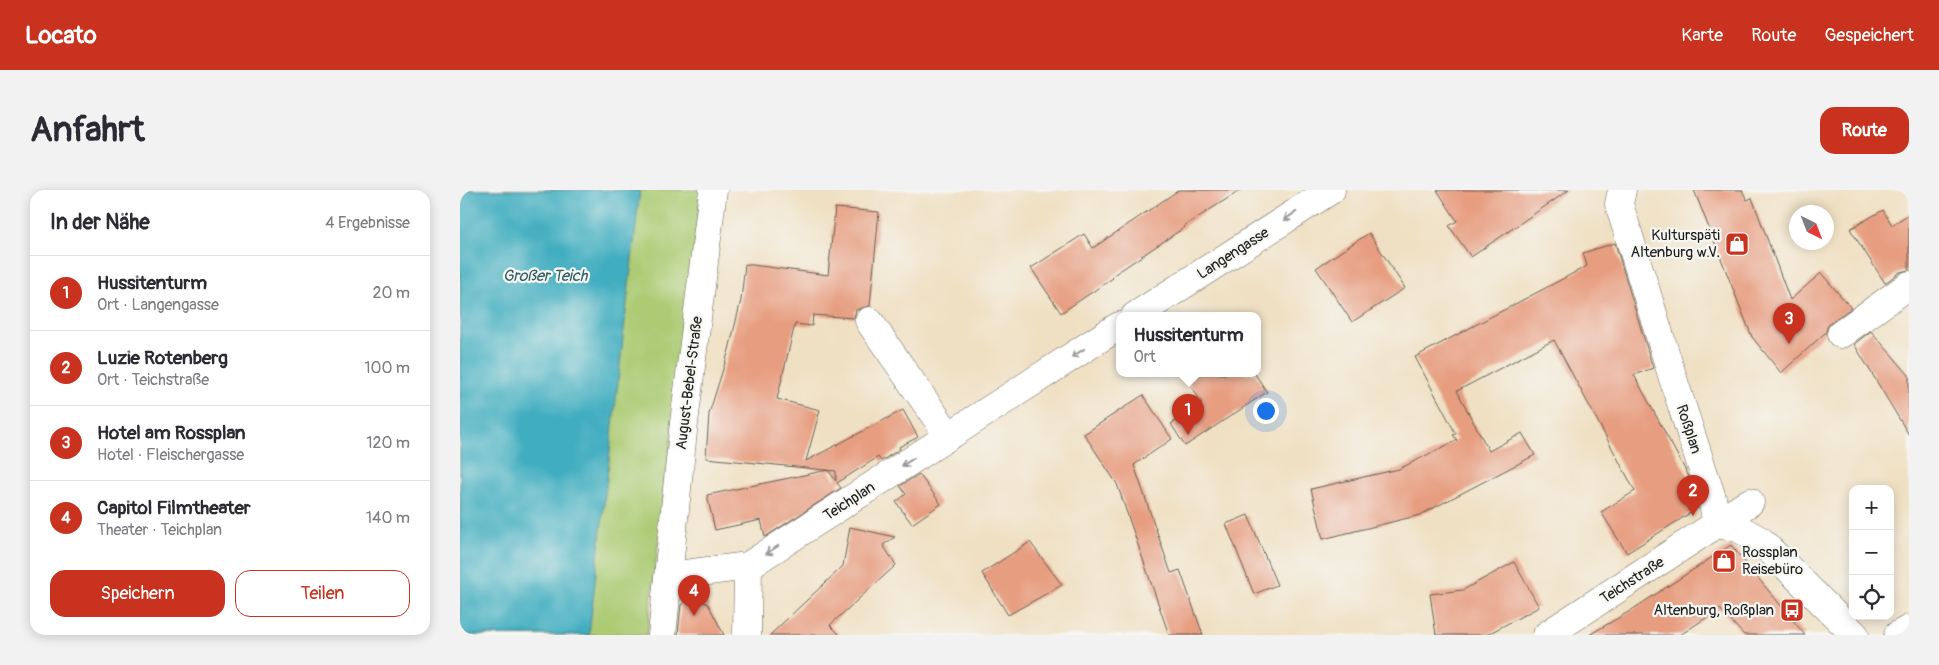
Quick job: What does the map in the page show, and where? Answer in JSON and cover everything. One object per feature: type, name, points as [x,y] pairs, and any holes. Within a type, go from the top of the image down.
[{"type":"street","name":"August-Bebel-Straße","points":[[669,576],[683,432],[713,190]]},
{"type":"street","name":"Langengasse","points":[[1141,312],[1331,190]]},
{"type":"street","name":"Roßplan","points":[[1622,190],[1619,204],[1712,498],[1718,524]]},
{"type":"street","points":[[1841,334],[1909,286]]},
{"type":"street","points":[[869,321],[949,436],[1116,328]]},
{"type":"street","name":"Teichplan","points":[[669,576],[748,566],[949,436]]},
{"type":"street","name":"Teichstraße","points":[[1548,635],[1750,502]]},
{"type":"street","points":[[1718,524],[1738,528],[1761,541],[1855,635]]},
{"type":"street","points":[[747,635],[748,566]]},
{"type":"street","points":[[662,635],[669,576]]},
{"type":"street","points":[[1898,635],[1909,629]]},
{"type":"green space","name":"Großer Teich","points":[[460,190],[701,190],[647,635],[460,635]]},
{"type":"water","name":"Großer Teich","points":[[460,190],[640,190],[589,635],[460,635]]},
{"type":"building","points":[[1179,190],[1241,190],[1184,226],[1061,313],[1031,268],[1084,234],[1093,248]]},
{"type":"building","points":[[1437,190],[1569,190],[1471,257],[1449,226],[1457,221]]},
{"type":"building","points":[[1694,190],[1742,190],[1747,200],[1752,198],[1790,300],[1821,273],[1851,308],[1832,321],[1827,327],[1826,332],[1781,373],[1752,337]]},
{"type":"building","points":[[835,208],[879,212],[870,306],[856,310],[854,318],[813,315],[812,326],[795,324],[777,399],[820,410],[806,461],[903,410],[918,437],[899,447],[900,449],[881,461],[878,457],[837,483],[841,488],[765,537],[761,520],[715,530],[707,495],[827,470],[706,458],[709,414],[729,350],[741,300],[745,264],[828,275]],"holes":[[[828,470],[836,471],[836,481]]]},
{"type":"building","points":[[1883,210],[1892,225],[1909,214],[1909,270],[1900,272],[1885,283],[1850,229]]},
{"type":"building","points":[[1369,233],[1405,288],[1352,322],[1316,268]]},
{"type":"building","points":[[1615,243],[1653,368],[1634,375],[1688,475],[1698,508],[1627,553],[1601,512],[1635,491],[1554,340],[1457,391],[1489,451],[1522,433],[1535,455],[1420,515],[1323,539],[1311,489],[1399,469],[1457,440],[1453,435],[1456,434],[1415,357],[1587,266],[1583,253]]},
{"type":"building","points":[[1871,331],[1909,375],[1909,435],[1854,344]]},
{"type":"building","points":[[1185,377],[1257,377],[1267,392],[1185,446],[1171,424],[1202,403]]},
{"type":"building","points":[[1143,395],[1172,439],[1134,465],[1171,573],[1180,570],[1203,635],[1169,635],[1117,484],[1084,434]]},
{"type":"building","points":[[919,474],[941,504],[912,524],[896,502],[906,494],[900,486]]},
{"type":"building","points":[[1248,515],[1277,585],[1254,594],[1226,524]]},
{"type":"building","points":[[850,527],[895,537],[883,545],[896,565],[830,625],[840,635],[770,635],[843,566]]},
{"type":"building","points":[[1030,542],[1062,585],[1008,615],[982,573]]},
{"type":"building","points":[[1731,545],[1805,635],[1744,635],[1720,609],[1680,635],[1589,635],[1630,611]]},
{"type":"building","points":[[1514,562],[1539,607],[1486,635],[1436,635],[1430,594],[1463,590]]},
{"type":"building","points":[[696,598],[708,604],[724,635],[678,635],[681,605],[687,600]]},
{"type":"place","name":"Kulturspäti Altenburg w.V.","points":[[1737,244]]},
{"type":"place","name":"Hotel am Rossplan","points":[[1789,344]]},
{"type":"place","name":"Hussitenturm","points":[[1188,435]]},
{"type":"place","name":"Luzie Rotenberg","points":[[1693,516]]},
{"type":"place","name":"Rossplan Reisebüro","points":[[1724,561]]},
{"type":"place","name":"Altenburg, Roßplan","points":[[1792,610]]},
{"type":"place","name":"Capitol Filmtheater","points":[[694,616]]}]
